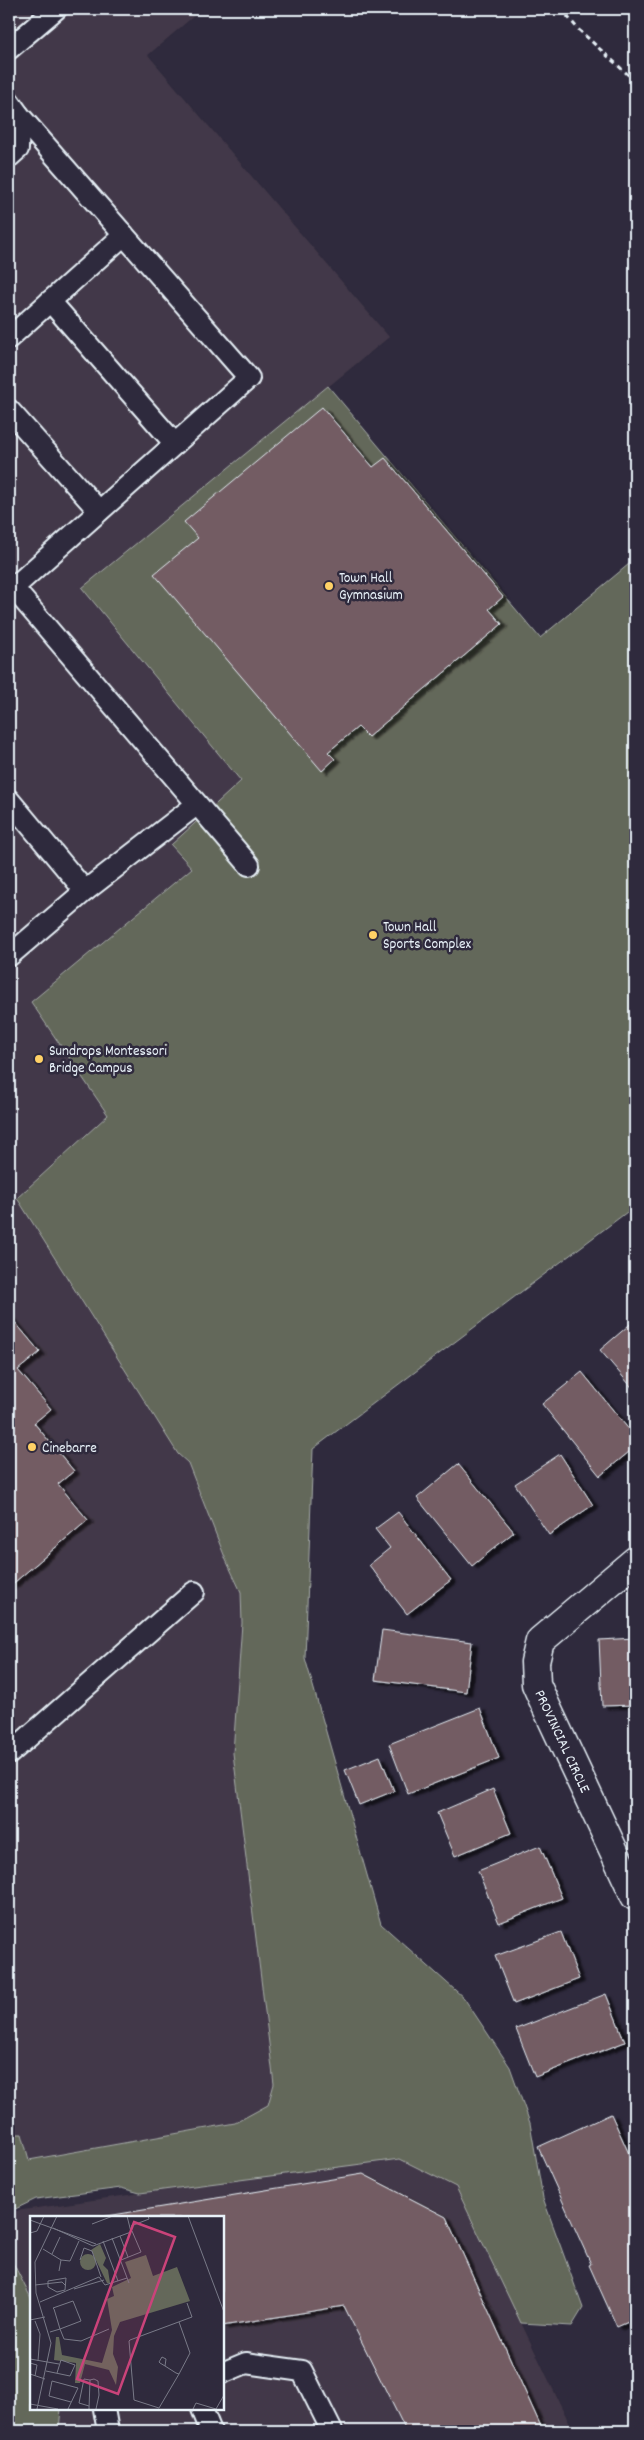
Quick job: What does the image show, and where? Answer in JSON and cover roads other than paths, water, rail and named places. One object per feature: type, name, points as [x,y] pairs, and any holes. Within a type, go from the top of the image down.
[{"type":"street","name":"PROVINCIAL CIRCLE","points":[[635,1561],[540,1641],[534,1662],[536,1684],[635,1896]]},
{"type":"lane","points":[[9,49],[56,9]]},
{"type":"lane","points":[[9,157],[18,149],[14,108]]},
{"type":"lane","points":[[14,108],[248,378],[99,511],[11,585],[196,805],[249,865]]},
{"type":"lane","points":[[9,338],[124,236]]},
{"type":"lane","points":[[50,301],[175,444]]},
{"type":"lane","points":[[9,410],[99,511]]},
{"type":"lane","points":[[9,800],[84,891]]},
{"type":"lane","points":[[9,956],[84,891],[196,805]]},
{"type":"lane","points":[[9,1754],[194,1592]]},
{"type":"lane","points":[[224,2372],[246,2363],[302,2371],[332,2431]]},
{"type":"lane","points":[[104,2410],[108,2431]]},
{"type":"lane","points":[[202,2410],[212,2431]]},
{"type":"place","name":"Town Hall Gymnasium","points":[[329,586]]},
{"type":"place","name":"Town Hall Sports Complex","points":[[373,935]]},
{"type":"place","name":"Sundrops Montessori Bridge Campus","points":[[39,1059]]},
{"type":"place","name":"Cinebarre","points":[[32,1447]]}]
